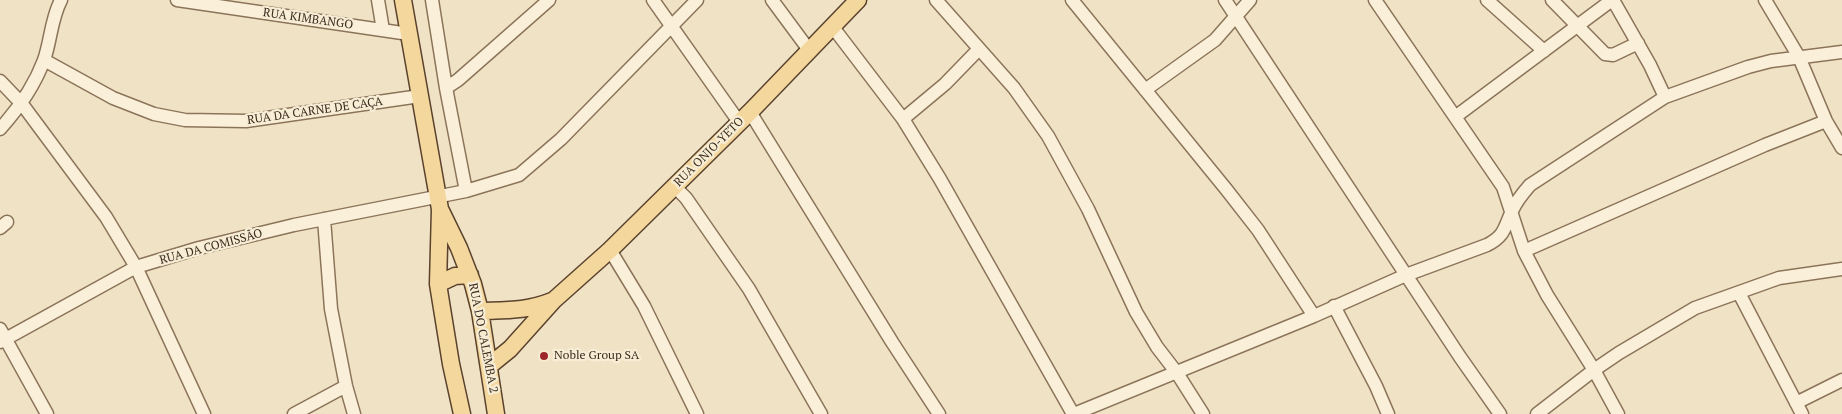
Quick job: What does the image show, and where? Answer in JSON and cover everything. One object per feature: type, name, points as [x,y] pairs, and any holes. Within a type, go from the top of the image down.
[{"type":"main road","name":"RUA DO CALEMBA 2","points":[[403,0],[439,203],[438,284],[459,411]]},
{"type":"main road","name":"RUA ONJO-YETO","points":[[489,366],[522,337],[554,300],[610,250],[745,117],[858,0]]},
{"type":"main road","name":"RUA DO CALEMBA 2","points":[[439,203],[470,275],[480,311],[496,414]]},
{"type":"main road","points":[[438,284],[455,276],[470,275]]},
{"type":"main road","points":[[480,311],[522,310],[554,300]]},
{"type":"street","points":[[0,129],[22,104],[44,60],[55,11],[61,0]]},
{"type":"street","name":"RUA KIMBANGO","points":[[177,0],[409,34]]},
{"type":"street","points":[[378,0],[383,30]]},
{"type":"street","points":[[432,0],[446,88],[466,191]]},
{"type":"street","points":[[446,88],[458,80],[549,0]]},
{"type":"street","points":[[653,0],[745,117],[939,414]]},
{"type":"street","name":"RUA DA COMISSÃO","points":[[2,336],[136,267],[199,248],[324,219],[439,203],[466,191],[519,175],[561,139],[696,0]]},
{"type":"street","points":[[772,0],[809,50]]},
{"type":"street","points":[[936,0],[1014,88],[1048,136],[1088,209],[1136,312],[1157,347],[1204,414]]},
{"type":"street","points":[[1072,0],[1258,230],[1314,316]]},
{"type":"street","points":[[1225,0],[1500,414]]},
{"type":"street","points":[[1145,90],[1215,40],[1250,0]]},
{"type":"street","points":[[1375,0],[1503,187],[1524,251],[1547,295],[1594,370],[1618,414]]},
{"type":"street","points":[[1488,0],[1544,51]]},
{"type":"street","points":[[1552,0],[1605,54],[1612,55],[1638,42]]},
{"type":"street","points":[[1455,117],[1613,0],[1638,42],[1665,97]]},
{"type":"street","points":[[1765,0],[1799,57],[1826,121],[1842,148]]},
{"type":"street","points":[[832,26],[903,119],[940,179],[1074,414],[1314,316],[1406,275],[1498,240],[1506,230],[1519,197],[1530,184],[1665,97],[1748,67],[1771,61],[1842,52]]},
{"type":"street","points":[[903,119],[945,84],[979,49]]},
{"type":"street","name":"RUA DA CARNE DE CAÇA","points":[[44,60],[113,98],[154,114],[185,120],[246,121],[420,96]]},
{"type":"street","points":[[0,81],[22,104],[106,218],[136,267],[204,414]]},
{"type":"street","points":[[1524,251],[1765,145],[1826,121]]},
{"type":"street","points":[[674,186],[686,198],[749,289],[821,414]]},
{"type":"street","points":[[324,219],[331,309],[346,386],[354,414]]},
{"type":"street","points":[[610,250],[644,306],[697,414]]},
{"type":"street","points":[[1537,414],[1594,370],[1659,328],[1695,308],[1779,278],[1842,269]]},
{"type":"street","points":[[1739,293],[1799,408],[1842,380]]},
{"type":"street","points":[[1334,306],[1376,386],[1388,414]]},
{"type":"street","points":[[2,336],[47,414]]},
{"type":"street","points":[[294,414],[346,386]]},
{"type":"place","name":"Noble Group SA","points":[[544,356]]}]
